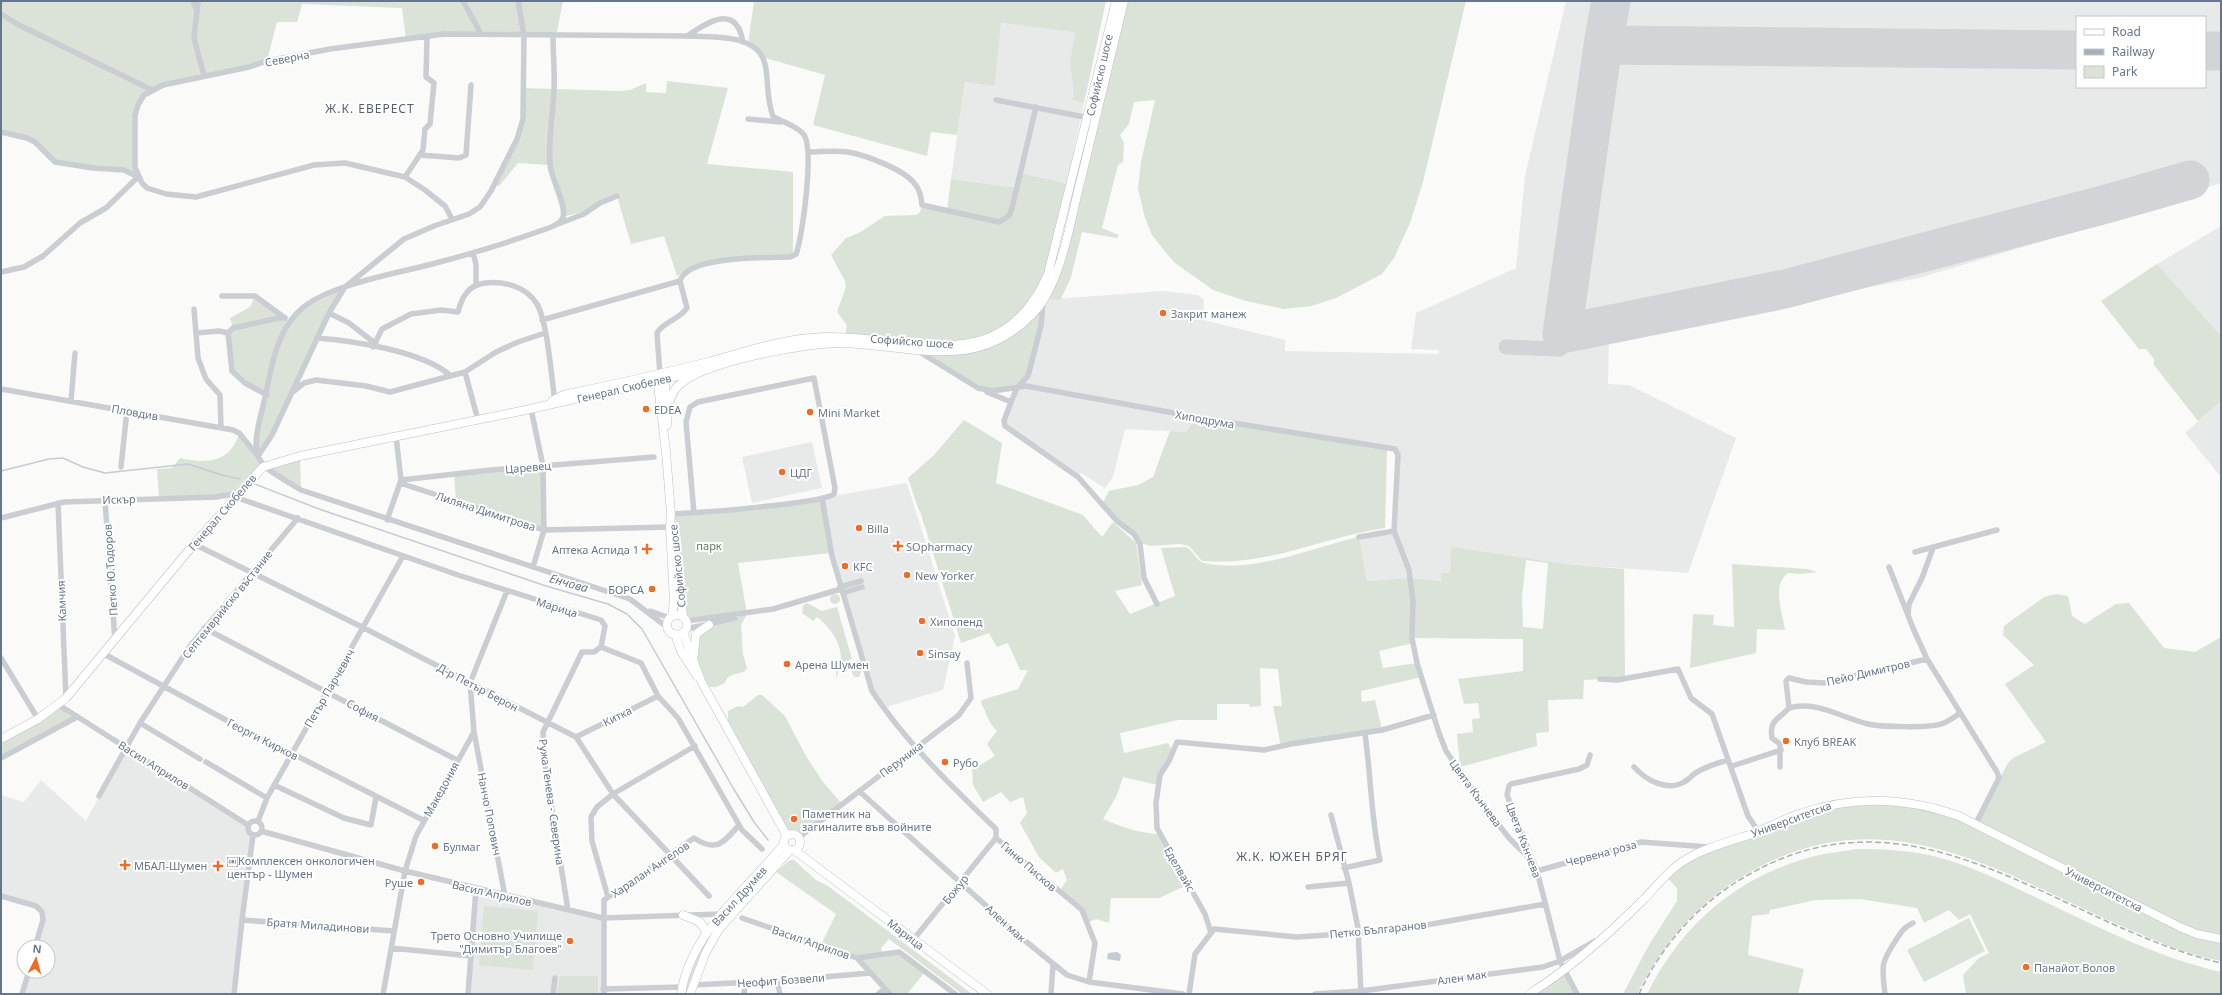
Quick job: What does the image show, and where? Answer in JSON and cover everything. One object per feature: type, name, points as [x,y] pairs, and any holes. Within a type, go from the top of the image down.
[{"type":"main road","name":"Софийско шосе","points":[[667,425],[671,398],[677,387],[709,369],[781,350],[812,344],[844,343],[916,350],[956,351],[982,347],[1012,331],[1026,321],[1043,300],[1055,277],[1063,248],[1092,118],[1116,1]]},
{"type":"main road","name":"Софийско шосе","points":[[670,620],[674,601],[670,527],[671,514],[661,377],[780,343],[808,338],[845,336],[906,342],[961,344],[983,340],[1010,326],[1025,313],[1036,298],[1048,274],[1124,1]]},
{"type":"main road","name":"Генерал Скобелев","points":[[1,739],[38,719],[59,705],[66,698],[115,641],[194,544],[263,467],[300,456],[535,408],[555,401],[563,395],[709,369]]},
{"type":"main road","points":[[661,377],[667,425],[666,452]]},
{"type":"main road","name":"Софийско шосе","points":[[671,514],[674,524],[683,627]]},
{"type":"main road","points":[[683,627],[670,632],[670,620],[678,615],[683,627],[701,681]]},
{"type":"main road","points":[[695,665],[694,638],[699,630],[709,625]]},
{"type":"main road","points":[[683,627],[681,651],[701,681],[787,836],[793,834],[793,846]]},
{"type":"main road","name":"Университетска","points":[[1529,994],[1565,969],[1602,938],[1642,901],[1665,876],[1689,858],[1796,815],[1829,804],[1869,799],[1920,804],[1939,809],[1975,824],[2182,928],[2197,934],[2221,939]]},
{"type":"main road","name":"Марица","points":[[793,846],[825,874],[987,994]]},
{"type":"main road","name":"Васил Друмев","points":[[682,990],[698,945],[707,933],[793,846]]},
{"type":"main road","points":[[683,915],[700,922],[707,933]]},
{"type":"main road","name":"Васил Друмев","points":[[690,994],[706,952],[724,916]]},
{"type":"street","points":[[193,1],[197,11]]},
{"type":"street","points":[[198,1],[194,38],[204,76]]},
{"type":"street","points":[[463,1],[481,34]]},
{"type":"street","points":[[258,456],[272,435],[329,313],[345,287],[393,246],[434,226],[469,214],[480,207],[485,200],[521,130],[523,111],[524,35],[518,1]]},
{"type":"street","points":[[1,14],[19,25],[152,90]]},
{"type":"street","points":[[686,36],[709,21],[720,18],[729,19],[736,25],[740,31],[742,42]]},
{"type":"street","name":"Северна","points":[[152,90],[163,85],[249,68],[267,61],[330,49],[444,34],[719,37],[742,42],[756,49],[762,57],[765,64],[770,108],[773,116],[780,122]]},
{"type":"street","points":[[405,177],[423,150],[425,129],[430,124],[434,83],[426,77],[427,36]]},
{"type":"street","points":[[553,36],[554,89],[550,165],[555,188],[563,207],[563,217],[558,224]]},
{"type":"street","points":[[420,155],[459,158],[466,155],[471,85]]},
{"type":"street","points":[[152,90],[144,95],[135,115],[135,167],[138,177],[147,188],[166,194],[196,197],[314,165],[345,164],[405,177],[425,190],[445,206],[452,219]]},
{"type":"street","points":[[996,100],[1092,118]]},
{"type":"street","points":[[808,152],[849,152],[875,160],[908,178],[914,183],[919,191],[922,205],[999,222],[1009,216],[1012,208],[1036,107]]},
{"type":"street","points":[[542,320],[680,281],[689,270],[700,265],[752,258],[790,257],[796,254],[801,239],[808,152],[804,133],[780,122],[748,119]]},
{"type":"street","points":[[2,134],[18,135],[35,142],[55,162],[93,168],[124,170],[138,177]]},
{"type":"street","points":[[1,272],[24,267],[43,256],[80,223],[106,208],[138,177]]},
{"type":"street","points":[[617,196],[600,203],[584,214],[558,224],[473,253],[345,287],[308,304],[290,321],[282,334],[256,434],[258,456],[263,467],[300,490],[630,599],[646,609],[670,620]]},
{"type":"street","points":[[473,253],[476,264],[476,285]]},
{"type":"street","points":[[661,377],[658,333],[660,329],[679,318],[687,308],[680,281]]},
{"type":"street","points":[[373,345],[382,329],[411,314],[441,310],[458,312],[465,294],[476,285],[495,282],[516,286],[533,299],[542,320],[555,401]]},
{"type":"street","points":[[222,296],[255,296],[290,321]]},
{"type":"street","points":[[1043,300],[1041,326],[1028,376],[1017,388],[1004,421],[1006,426],[1078,477],[1117,521],[1134,534],[1140,544],[1144,578],[1157,604]]},
{"type":"street","points":[[194,309],[198,358],[206,379],[220,395],[221,428]]},
{"type":"street","points":[[329,313],[349,323],[373,345]]},
{"type":"street","points":[[228,333],[233,328],[284,317]]},
{"type":"street","points":[[196,333],[220,331],[228,333]]},
{"type":"street","points":[[228,333],[232,371],[245,383],[267,394]]},
{"type":"street","points":[[292,393],[304,383],[316,380],[366,386],[390,392],[465,372],[496,352],[518,342],[545,333]]},
{"type":"street","points":[[317,338],[373,345],[431,362],[441,367],[451,376]]},
{"type":"street","points":[[916,350],[978,388],[1011,402]]},
{"type":"street","points":[[72,401],[75,353]]},
{"type":"street","points":[[465,372],[478,420]]},
{"type":"street","points":[[1028,376],[1030,382],[1035,387]]},
{"type":"street","points":[[671,514],[694,513],[832,496],[835,488],[814,378],[698,402],[690,407],[686,422],[694,513]]},
{"type":"street","name":"Хиподрума","points":[[978,388],[993,391],[1026,386],[1035,387],[1196,417],[1395,449],[1398,455],[1394,531]]},
{"type":"street","name":"Пловдив","points":[[1,389],[127,410],[221,428],[239,433],[258,456]]},
{"type":"street","points":[[533,567],[544,530],[543,466],[535,408]]},
{"type":"street","points":[[121,467],[127,410]]},
{"type":"street","points":[[387,520],[401,482],[396,436]]},
{"type":"street","name":"Царевец","points":[[401,482],[543,466],[654,457]]},
{"type":"street","name":"Лиляна Димитрова","points":[[401,482],[544,530],[670,527]]},
{"type":"street","name":"Искър","points":[[1,518],[58,503],[237,495]]},
{"type":"street","name":"Марица","points":[[237,495],[403,556],[507,591],[601,620],[605,626],[601,647]]},
{"type":"street","name":"Гиню Писков","points":[[822,498],[830,548],[841,590],[872,691],[883,708],[917,747],[996,829],[996,838],[1082,910],[1095,942],[1089,982]]},
{"type":"street","name":"Петко Ю.Тодоров","points":[[105,500],[115,641]]},
{"type":"street","name":"Камчия","points":[[58,503],[66,698]]},
{"type":"street","name":"Септемврийско въстание","points":[[99,796],[163,685],[204,628],[298,518]]},
{"type":"street","points":[[1915,552],[1933,548],[1973,535],[1997,530]]},
{"type":"street","points":[[1344,868],[1380,860],[1371,805],[1371,776],[1366,734],[1434,715],[1417,663],[1412,638],[1413,601],[1409,570],[1394,531],[1359,537]]},
{"type":"street","name":"Д-р Петър Берон","points":[[194,544],[364,628],[546,723],[576,737]]},
{"type":"street","points":[[1908,614],[1909,604],[1922,578],[1933,548]]},
{"type":"street","name":"Петър Парчевич","points":[[258,821],[274,785],[326,691],[364,628],[403,556]]},
{"type":"street","points":[[1889,567],[1928,659],[1999,778],[1975,824]]},
{"type":"street","points":[[683,627],[774,609],[841,590],[861,581]]},
{"type":"street","points":[[841,590],[862,588]]},
{"type":"street","points":[[474,732],[470,683],[507,591]]},
{"type":"street","points":[[683,627],[709,625],[747,614]]},
{"type":"street","name":"София","points":[[204,628],[457,760]]},
{"type":"street","points":[[601,647],[642,663],[658,696],[678,718],[739,825],[762,849]]},
{"type":"street","name":"Ружа Тенева - Северина","points":[[568,910],[545,756],[543,732],[546,723],[582,652],[594,652],[601,647]]},
{"type":"street","name":"Георги Кирков","points":[[104,654],[292,754],[423,820]]},
{"type":"street","points":[[1,658],[38,719]]},
{"type":"street","name":"Пейо Димитров","points":[[1789,708],[1786,681],[1792,678],[1806,682],[1824,683],[1928,659]]},
{"type":"street","name":"Перуника","points":[[793,846],[859,791],[959,715],[970,702],[972,692],[967,663]]},
{"type":"street","points":[[1600,679],[1617,680],[1678,669],[1691,698],[1712,714],[1728,760],[1732,766],[1748,816],[1758,831]]},
{"type":"street","name":"Китка","points":[[576,737],[658,696]]},
{"type":"street","name":"Васил Априлов","points":[[59,705],[248,825]]},
{"type":"street","points":[[1780,767],[1780,744],[1772,738],[1771,725],[1789,708],[1797,706],[1812,706],[1870,725],[1933,726],[1947,722],[1960,713]]},
{"type":"street","name":"Цвята Кънчева","points":[[1434,715],[1446,751],[1456,766],[1496,821],[1533,862]]},
{"type":"street","points":[[1,758],[77,717]]},
{"type":"street","points":[[140,723],[200,759]]},
{"type":"street","name":"Македония","points":[[383,994],[405,871],[416,836],[423,820],[474,732]]},
{"type":"street","name":"Нанчо Попович","points":[[474,732],[505,896]]},
{"type":"street","name":"Еделвайс","points":[[1211,933],[1205,914],[1157,828],[1156,803],[1160,776],[1169,761],[1177,742],[1264,750],[1292,744],[1366,734]]},
{"type":"street","points":[[576,737],[613,794],[710,896]]},
{"type":"street","points":[[608,897],[595,854],[590,828],[591,817],[597,807],[613,794],[695,746]]},
{"type":"street","points":[[1732,766],[1781,750]]},
{"type":"street","name":"Цвета Кънчева","points":[[1577,994],[1560,961],[1537,871],[1507,795],[1509,786],[1516,782],[1579,769],[1587,765],[1590,755]]},
{"type":"street","points":[[1634,768],[1653,782],[1676,785],[1684,783],[1695,774],[1716,763],[1728,760]]},
{"type":"street","points":[[206,762],[267,798]]},
{"type":"street","points":[[274,785],[344,818],[371,825],[376,797]]},
{"type":"street","name":"Ален мак","points":[[859,791],[1053,964],[1068,975],[1089,982],[1183,994]]},
{"type":"street","points":[[1331,815],[1349,883],[1358,933],[1361,993]]},
{"type":"street","points":[[253,821],[258,821],[262,826],[261,831],[253,835],[248,831],[248,825],[253,821]]},
{"type":"street","name":"Харалан Ангелов","points":[[604,991],[604,900],[694,838],[710,846],[717,845],[725,841],[739,825]]},
{"type":"street","name":"Васил Априлов","points":[[261,831],[405,871],[505,896],[603,918],[683,915],[724,916]]},
{"type":"street","points":[[234,994],[253,835]]},
{"type":"street","name":"Божур","points":[[913,940],[996,838]]},
{"type":"street","name":"Червена роза","points":[[1537,871],[1641,842],[1713,848]]},
{"type":"street","points":[[1308,887],[1349,883]]},
{"type":"street","points":[[468,994],[476,889]]},
{"type":"street","points":[[1,896],[40,908],[43,916],[38,939]]},
{"type":"street","name":"Петко Българанов","points":[[1211,933],[1218,929],[1277,936],[1398,930],[1545,904]]},
{"type":"street","name":"Васил Априлов","points":[[742,918],[857,958],[890,994]]},
{"type":"street","name":"Братя Миладинови","points":[[242,920],[394,931]]},
{"type":"street","points":[[1885,994],[1883,964],[1885,956],[1904,926],[1913,922]]},
{"type":"street","points":[[1189,994],[1195,954],[1211,933]]},
{"type":"street","name":"Ален мак","points":[[1315,994],[1361,993],[1543,967],[1560,961],[1602,938]]},
{"type":"street","points":[[391,948],[471,956]]},
{"type":"street","name":"Марица","points":[[857,958],[894,951],[899,952],[955,994]]},
{"type":"street","points":[[1051,994],[1053,964]]},
{"type":"street","name":"Неофит Бозвели","points":[[693,985],[777,981],[870,972]]},
{"type":"street","points":[[553,994],[555,978]]},
{"type":"street","points":[[22,994],[27,979]]},
{"type":"street","points":[[777,981],[780,994]]},
{"type":"street","points":[[744,994],[745,983]]},
{"type":"street","points":[[878,994],[885,989]]},
{"type":"street","points":[[604,991],[682,990]]},
{"type":"shaded area","points":[[1566,1],[2221,1],[2221,183],[2110,221],[1919,278],[1609,335],[1608,384],[1629,385],[1736,438],[1688,573],[1566,564],[1452,548],[1450,574],[1441,581],[1410,578],[1367,581],[1359,537],[1394,531],[1398,455],[1395,449],[1197,417],[1188,432],[1125,429],[1113,477],[1105,488],[1081,473],[1078,477],[1006,426],[1011,402],[1043,300],[1161,291],[1198,295],[1204,300],[1203,320],[1285,340],[1285,351],[1439,354],[1439,350],[1411,349],[1416,313],[1516,268],[1525,176]]},
{"type":"shaded area","points":[[1001,23],[1075,32],[1071,56],[1071,71],[1074,81],[1073,100],[1084,103],[1067,184],[1021,173],[1017,188],[951,179],[965,82],[995,85]]},
{"type":"shaded area","points":[[2221,226],[2221,336],[2157,264]]},
{"type":"shaded area","points":[[2221,401],[2221,477],[2185,433]]},
{"type":"shaded area","name":"ЦДГ","points":[[812,442],[822,488],[752,503],[742,457]]},
{"type":"shaded area","points":[[907,483],[955,636],[943,690],[883,708],[872,691],[843,593],[822,498]]},
{"type":"shaded area","name":"МБАЛ-Шумен","points":[[126,747],[248,824],[249,834],[254,835],[234,994],[22,994],[27,979],[56,979],[56,939],[37,939],[43,920],[40,908],[1,896],[1,795],[24,802],[41,780],[86,821]]},
{"type":"shaded area","points":[[476,889],[603,918],[604,994],[468,994]]},
{"type":"shaded area","points":[[1117,952],[1121,955],[1120,961],[1107,959],[1108,953]]},
{"type":"green space","points":[[1,1],[563,1],[556,36],[444,34],[406,40],[402,8],[302,4],[297,22],[277,22],[267,61],[151,91],[138,105],[135,167],[138,177],[124,170],[55,162],[35,142],[1,132]]},
{"type":"green space","points":[[754,1],[1106,1],[1084,103],[1073,100],[1070,62],[1075,32],[1001,23],[995,86],[965,82],[957,135],[931,132],[927,156],[813,125],[825,75],[762,57],[748,44]]},
{"type":"green space","points":[[1124,1],[1466,1],[1423,182],[1410,223],[1394,258],[1382,274],[1336,298],[1311,306],[1284,309],[1246,301],[1213,290],[1175,263],[1152,235],[1145,218],[1138,189],[1141,162],[1155,100],[1134,102],[1129,124],[1120,135],[1124,143],[1123,162],[1118,165],[1102,228],[1119,235],[1117,238],[1082,232],[1071,277],[1061,299],[1043,300],[1043,314],[1028,376],[1017,388],[1006,390],[978,388],[916,350],[944,351],[1026,321],[1055,277]]},
{"type":"green space","points":[[667,81],[728,88],[707,164],[793,172],[793,256],[700,265],[677,276],[664,236],[631,244],[617,196],[592,209],[563,217],[550,165],[518,163],[499,186],[494,185],[521,130],[523,88],[619,91],[630,90],[646,83],[646,92],[666,93]]},
{"type":"green space","points":[[1021,173],[1072,185],[1048,274],[1010,326],[961,344],[845,336],[847,325],[837,312],[846,287],[845,281],[831,255],[846,238],[859,233],[885,216],[916,215],[920,212],[922,205],[947,211],[951,179],[1017,188]]},
{"type":"green space","points":[[2157,264],[2221,336],[2221,401],[2198,421],[2154,365],[2154,359],[2146,349],[2139,349],[2101,301]]},
{"type":"green space","points":[[345,287],[292,393],[258,456],[263,467],[238,493],[216,497],[159,498],[157,469],[172,468],[180,458],[208,461],[224,456],[235,443],[239,433],[257,455],[255,445],[267,395],[245,383],[232,371],[228,333],[233,328],[230,318],[250,307],[255,296],[290,321],[298,312]]},
{"type":"green space","points":[[1196,417],[1387,448],[1385,528],[1362,532],[1272,556],[1226,562],[1202,561],[1189,546],[1180,544],[1150,546],[1141,543],[1102,504],[1109,491],[1138,485],[1153,477],[1170,431],[1187,432]]},
{"type":"green space","points":[[964,420],[1002,443],[996,483],[1083,515],[1102,537],[1113,522],[1136,543],[1142,585],[1115,591],[1130,614],[1175,596],[1161,548],[1186,547],[1201,562],[1204,563],[1243,565],[1262,563],[1359,537],[1367,581],[1410,578],[1441,581],[1441,573],[1450,573],[1451,547],[1566,564],[1624,569],[1625,678],[1584,680],[1583,699],[1548,700],[1549,732],[1536,733],[1537,746],[1460,767],[1457,734],[1473,732],[1472,719],[1480,718],[1478,703],[1464,704],[1458,679],[1523,671],[1523,639],[1413,638],[1413,643],[1379,651],[1383,668],[1417,663],[1422,677],[1361,691],[1362,702],[1375,700],[1382,730],[1281,747],[1273,706],[1282,706],[1278,669],[1260,668],[1261,706],[1250,707],[1249,704],[1217,704],[1217,720],[1178,720],[1120,733],[1124,753],[1168,743],[1174,753],[1158,785],[1123,777],[1117,795],[1103,819],[1130,829],[1159,834],[1183,872],[1183,887],[1159,898],[1111,898],[1109,923],[1096,919],[1087,923],[1082,910],[1059,892],[1067,880],[1063,869],[1056,873],[1039,857],[1020,823],[1027,813],[1023,797],[1010,802],[1001,792],[983,802],[973,785],[972,770],[995,756],[987,744],[997,731],[981,703],[982,700],[1018,689],[1028,670],[1020,670],[1008,643],[997,647],[989,633],[961,643],[920,511],[908,478],[934,455]],"holes":[[[1526,560],[1548,563],[1543,629],[1523,627],[1522,597]]]},
{"type":"green space","points":[[300,456],[301,490],[263,467]]},
{"type":"green space","points":[[543,466],[544,530],[456,502],[454,474]]},
{"type":"green space","name":"парк","points":[[822,498],[831,553],[738,563],[747,614],[741,625],[743,654],[747,668],[745,671],[728,677],[725,683],[716,687],[710,687],[706,691],[695,665],[699,630],[744,615],[686,621],[681,605],[674,523],[671,514]]},
{"type":"green space","points":[[1732,564],[1807,569],[1817,572],[1800,574],[1788,573],[1783,578],[1780,585],[1779,600],[1785,630],[1757,629],[1756,653],[1690,668],[1693,614],[1714,615],[1713,625],[1734,627]]},
{"type":"green space","points":[[835,594],[840,599],[835,604],[830,599]]},
{"type":"green space","points":[[2056,594],[2068,596],[2072,616],[2085,624],[2116,604],[2129,603],[2164,648],[2195,652],[2221,637],[2221,961],[2179,950],[2158,942],[2001,871],[1955,854],[1908,843],[1861,839],[1812,846],[1761,866],[1740,878],[1721,891],[1688,920],[1661,954],[1637,994],[1623,994],[1649,945],[1677,901],[1677,888],[1665,875],[1681,862],[1829,804],[1900,801],[1975,824],[2008,763],[2013,758],[2046,742],[2005,684],[2034,665],[2003,635],[2004,626],[2044,597]]},
{"type":"green space","points":[[807,603],[822,611],[837,607],[852,659],[850,659],[849,662],[846,661],[845,665],[841,664],[838,644],[827,626],[817,617],[813,621],[802,613],[803,605]]},
{"type":"green space","points":[[857,659],[861,673],[859,677],[854,677],[852,673]]},
{"type":"green space","points":[[837,663],[841,664],[836,679]]},
{"type":"green space","points":[[758,695],[762,695],[785,716],[806,756],[823,782],[842,804],[798,838],[793,835],[787,836],[723,723],[728,720],[728,711],[738,706],[743,707]]},
{"type":"green space","points":[[59,705],[77,717],[1,758],[1,739]]},
{"type":"green space","points":[[1856,849],[1893,850],[1920,853],[1942,858],[1982,872],[2125,939],[2172,958],[2221,972],[2221,994],[1966,994],[1963,975],[1979,958],[1989,953],[1970,914],[1959,920],[1949,910],[1924,923],[1917,908],[1860,899],[1815,900],[1770,910],[1769,914],[1752,916],[1748,955],[1804,969],[1798,994],[1647,994],[1661,969],[1677,946],[1694,926],[1735,891],[1784,866],[1811,857]]},
{"type":"green space","points":[[790,860],[794,860],[816,880],[828,886],[972,994],[962,994],[889,939],[881,948],[882,953],[893,951],[925,972],[907,994],[890,994],[857,958],[821,945],[836,914],[776,872]]},
{"type":"green space","points":[[484,906],[538,911],[533,970],[479,965]]},
{"type":"green space","points":[[1969,918],[1985,951],[1924,982],[1907,950]]},
{"type":"green space","points":[[716,926],[690,994],[681,994],[689,969]]},
{"type":"green space","points":[[1565,969],[1577,994],[1529,994]]},
{"type":"green space","points":[[560,976],[598,976],[598,994],[557,994]]},
{"type":"waterway","points":[[1,471],[49,459],[63,458],[83,467],[105,473],[188,464],[240,479]]},
{"type":"waterway","name":"Енчова","points":[[252,483],[319,509],[546,586],[608,604],[627,614],[642,629],[732,786],[754,822],[768,840]]},
{"type":"taxiway","points":[[1506,347],[1560,349],[1562,334]]},
{"type":"runway","points":[[1611,1],[1603,45],[1562,334],[1785,289],[2110,203],[2190,180]]},
{"type":"runway","points":[[1603,45],[2076,50]]},
{"type":"runway","points":[[2206,51],[2221,51]]},
{"type":"railway","points":[[1639,994],[1648,976],[1671,941],[1698,911],[1730,886],[1748,875],[1811,849],[1871,842],[1930,850],[1988,868],[2161,944],[2221,963]]},
{"type":"place","name":"Закрит манеж","points":[[1163,313]]},
{"type":"place","name":"EDEA","points":[[646,409]]},
{"type":"place","name":"Mini Market","points":[[810,412]]},
{"type":"place","name":"ЦДГ","points":[[782,472]]},
{"type":"place","name":"Billa","points":[[859,528]]},
{"type":"place","name":"SOpharmacy","points":[[898,546]]},
{"type":"place","name":"Аптека Аспида 1","points":[[647,549]]},
{"type":"place","name":"KFC","points":[[845,566]]},
{"type":"place","name":"New Yorker","points":[[907,575]]},
{"type":"place","name":"БОРСА","points":[[652,589]]},
{"type":"place","name":"Хиполенд","points":[[922,621]]},
{"type":"place","name":"Sinsay","points":[[920,653]]},
{"type":"place","name":"Арена Шумен","points":[[787,664]]},
{"type":"place","name":"Клуб BREAK","points":[[1786,741]]},
{"type":"place","name":"Рубо","points":[[945,762]]},
{"type":"place","name":"Паметник на загиналите във войните","points":[[794,819]]},
{"type":"place","name":"Булмаг","points":[[435,846]]},
{"type":"place","name":"МБАЛ-Шумен","points":[[125,865]]},
{"type":"place","name":"￼Комплексен онкологичен център - Шумен","points":[[218,866]]},
{"type":"place","name":"Руше","points":[[421,882]]},
{"type":"place","name":"Трето Основно Училище \"Димитър Благоев\"","points":[[570,941]]},
{"type":"place","name":"Панайот Волов","points":[[2026,967]]},
{"type":"district","name":"Ж.К. ЕВЕРЕСТ","points":[[370,108]]},
{"type":"district","name":"Ж.К. ЮЖЕН БРЯГ","points":[[1292,856]]}]
